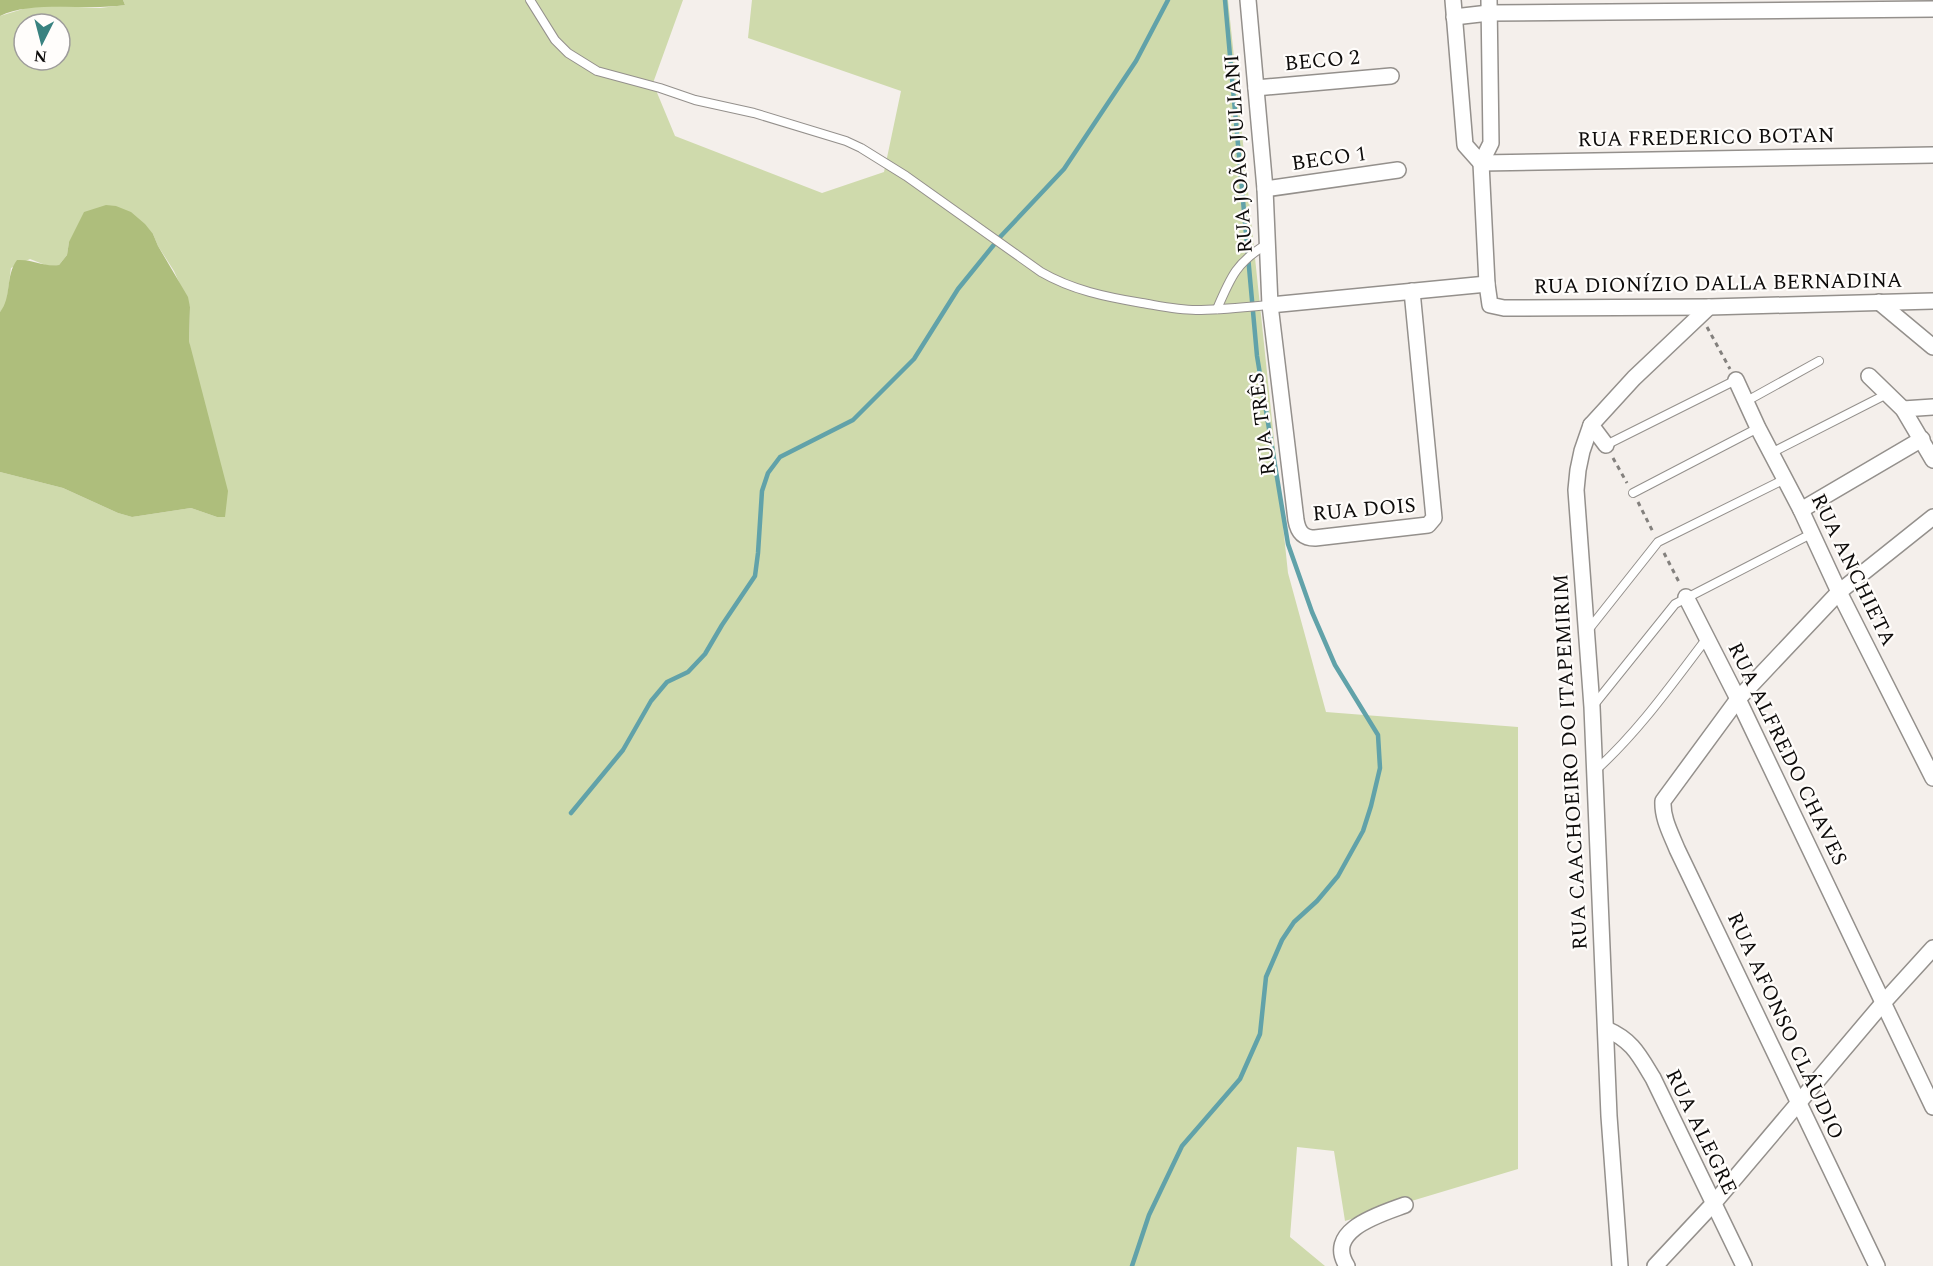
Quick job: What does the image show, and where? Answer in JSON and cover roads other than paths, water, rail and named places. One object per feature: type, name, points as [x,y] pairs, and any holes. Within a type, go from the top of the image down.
[{"type":"street","name":"RUA JOÃO JULIANI","points":[[1248,0],[1265,189],[1270,305]]},
{"type":"street","points":[[1453,0],[1465,145],[1481,163]]},
{"type":"street","points":[[1454,17],[1489,7],[1933,9]]},
{"type":"street","points":[[1270,305],[1487,284],[1481,163],[1491,143],[1489,7]]},
{"type":"street","name":"BECO 2","points":[[1256,88],[1391,76]]},
{"type":"street","name":"RUA FREDERICO BOTAN","points":[[1481,163],[1933,155]]},
{"type":"street","name":"BECO 1","points":[[1265,189],[1398,170]]},
{"type":"street","name":"RUA DIONÍZIO DALLA BERNADINA","points":[[1487,284],[1490,305],[1504,308],[1705,311],[1933,301]]},
{"type":"street","name":"RUA DOIS","points":[[1304,536],[1315,538],[1428,525],[1434,518],[1412,291]]},
{"type":"street","points":[[1879,302],[1933,347]]},
{"type":"street","name":"RUA TRÊS","points":[[1270,305],[1296,520],[1298,529],[1304,536]]},
{"type":"street","name":"RUA CAACHOEIRO DO ITAPEMIRIM","points":[[1620,1266],[1613,1185],[1588,631],[1576,490],[1582,451],[1591,424],[1634,378],[1705,311]]},
{"type":"street","points":[[1869,376],[1903,409],[1933,460]]},
{"type":"street","name":"RUA ANCHIETA","points":[[1736,380],[1839,592],[1931,768]]},
{"type":"street","points":[[1903,409],[1933,407]]},
{"type":"street","points":[[1591,424],[1606,445]]},
{"type":"street","points":[[1801,510],[1922,439]]},
{"type":"street","points":[[1738,699],[1839,592],[1933,517]]},
{"type":"street","name":"RUA ALFREDO CHAVES","points":[[1686,597],[1738,699],[1933,1107]]},
{"type":"street","name":"RUA AFONSO CLÁUDIO","points":[[1738,699],[1664,801],[1665,818],[1677,849],[1877,1266]]},
{"type":"street","points":[[1655,1266],[1713,1204],[1933,948]]},
{"type":"street","name":"RUA ALEGRE","points":[[1606,1029],[1620,1035],[1631,1044],[1653,1078],[1744,1266]]},
{"type":"street","points":[[1347,1266],[1342,1249],[1348,1232],[1366,1220],[1405,1204]]},
{"type":"lane","points":[[530,0],[555,40],[568,53],[597,71],[695,100],[754,113],[846,141],[906,176],[1041,272],[1060,283],[1079,290],[1180,309],[1270,305]]},
{"type":"lane","points":[[1217,309],[1237,269],[1251,254],[1268,243]]},
{"type":"lane","points":[[1745,402],[1820,361]]},
{"type":"lane","points":[[1606,445],[1736,380]]},
{"type":"lane","points":[[1771,453],[1887,394]]},
{"type":"lane","points":[[1633,493],[1758,428]]},
{"type":"lane","points":[[1588,631],[1658,542],[1785,479]]},
{"type":"lane","points":[[1592,707],[1668,610],[1686,597],[1811,534]]},
{"type":"lane","points":[[1594,771],[1652,712],[1707,638]]},
{"type":"waterway","points":[[571,813],[623,750],[651,701],[667,682],[688,672],[705,654],[755,576],[762,491],[768,473],[780,457],[853,420],[914,359],[958,289],[1001,236],[1064,169],[1136,61],[1168,0]]},
{"type":"waterway","points":[[1132,1266],[1149,1215],[1182,1146],[1240,1079],[1260,1034],[1266,977],[1282,940],[1294,922],[1317,901],[1338,876],[1363,831],[1380,768],[1378,735],[1335,665],[1312,612],[1288,544],[1257,356],[1225,0]]}]
